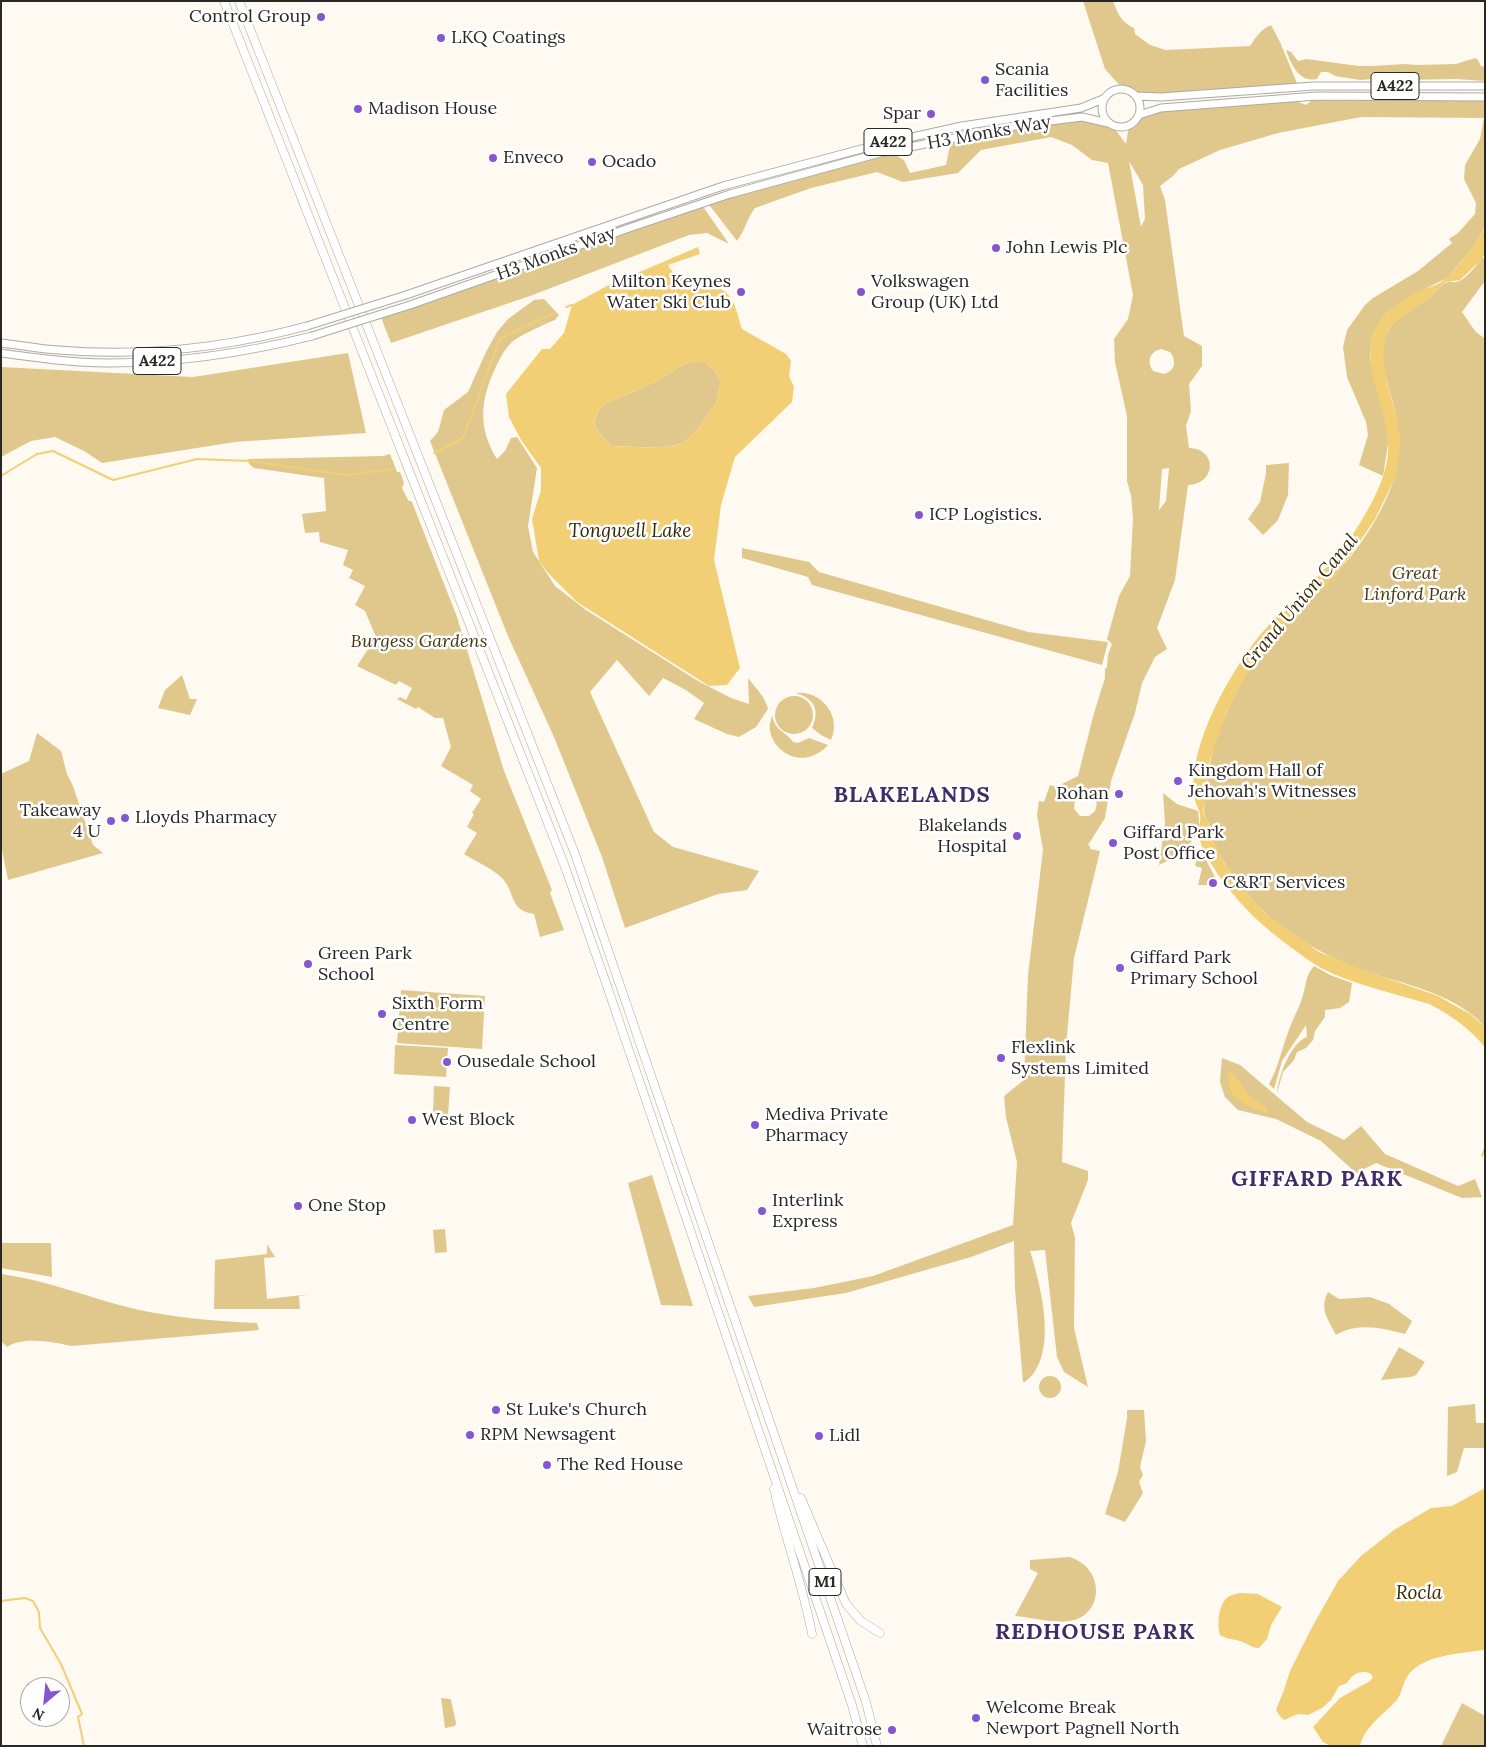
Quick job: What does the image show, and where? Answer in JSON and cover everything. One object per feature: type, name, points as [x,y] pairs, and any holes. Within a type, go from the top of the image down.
[{"type":"highway","name":"M1","points":[[224,1],[564,864],[748,1398],[852,1705],[863,1746]]},
{"type":"highway","name":"M1","points":[[239,1],[575,854],[866,1702],[877,1746]]},
{"type":"highway","points":[[780,1448],[848,1608],[859,1620],[880,1633]]},
{"type":"highway","points":[[766,1452],[779,1514],[803,1595],[812,1634]]},
{"type":"main road","name":"A422","points":[[1103,99],[1109,92],[1122,88],[1136,96],[1161,97],[1314,86],[1485,86]]},
{"type":"main road","points":[[1136,96],[1139,102],[1139,115]]},
{"type":"main road","name":"A422","points":[[1108,123],[1116,127],[1125,127],[1131,124],[1139,115],[1162,108],[1317,96],[1485,97]]},
{"type":"main road","points":[[1103,99],[1102,112],[1108,123]]},
{"type":"main road","name":"H3 Monks Way","points":[[1,342],[56,350],[108,353],[160,352],[208,347],[275,335],[472,274],[678,200],[723,186],[876,145],[962,126],[1081,108],[1103,99]]},
{"type":"main road","name":"H3 Monks Way","points":[[1,353],[55,360],[108,363],[211,356],[279,344],[312,336],[410,305],[730,194],[880,153],[1010,127],[1057,120],[1082,117],[1108,123]]},
{"type":"green space","points":[[1083,1],[1113,1],[1120,17],[1134,28],[1135,34],[1150,45],[1166,50],[1250,46],[1262,31],[1271,25],[1299,88],[1136,96],[1122,88],[1105,69]]},
{"type":"green space","points":[[1286,50],[1291,52],[1298,61],[1306,59],[1359,66],[1456,64],[1475,58],[1481,66],[1485,67],[1485,81],[1385,78],[1360,80],[1335,76],[1328,72],[1321,72],[1317,79],[1311,79],[1305,78],[1297,71],[1290,61]]},
{"type":"green space","points":[[1317,96],[1485,97],[1484,228],[1474,247],[1447,278],[1409,297],[1387,313],[1373,334],[1370,359],[1387,423],[1388,444],[1383,476],[1359,465],[1368,435],[1366,422],[1347,377],[1343,347],[1347,330],[1365,305],[1373,298],[1418,271],[1452,243],[1449,239],[1458,233],[1475,214],[1476,203],[1464,179],[1465,165],[1480,139],[1484,118],[1361,117],[1278,133],[1220,150],[1179,169],[1160,186],[1165,200],[1184,336],[1202,346],[1202,366],[1189,384],[1191,411],[1186,426],[1189,448],[1205,454],[1209,459],[1210,466],[1204,479],[1198,483],[1188,485],[1175,580],[1157,628],[1167,649],[1155,657],[1142,683],[1135,713],[1111,781],[1105,818],[1088,845],[1090,849],[1100,851],[1074,958],[1066,1046],[1062,1162],[1088,1171],[1088,1180],[1071,1223],[1075,1238],[1074,1328],[1088,1387],[1064,1372],[1057,1357],[1045,1250],[1030,1251],[1038,1279],[1045,1328],[1041,1359],[1032,1375],[1023,1382],[1015,1289],[1014,1241],[971,1257],[846,1293],[754,1307],[748,1296],[814,1288],[873,1276],[1013,1225],[1017,1162],[1006,1117],[1004,1096],[1024,1080],[1028,975],[1043,850],[1037,815],[1039,801],[1044,802],[1050,785],[1056,787],[1078,776],[1105,678],[1105,668],[1107,668],[1108,655],[1112,644],[1107,639],[1119,596],[1130,576],[1133,518],[1131,495],[1127,481],[1127,416],[1115,362],[1114,339],[1128,319],[1133,295],[1108,163],[1092,160],[1072,145],[1051,137],[981,150],[958,173],[903,182],[877,172],[811,188],[755,208],[737,241],[707,202],[889,151],[904,160],[910,173],[946,165],[949,150],[955,138],[1082,117],[1112,125],[1126,144],[1129,125],[1139,115],[1162,108],[1288,98],[1306,105]],"holes":[[[1129,161],[1143,185],[1145,219],[1141,227]],[[1161,349],[1170,352],[1174,359],[1173,368],[1168,373],[1164,374],[1153,371],[1151,368],[1150,358],[1157,350]],[[1169,468],[1166,501],[1159,510],[1162,469]],[[1082,794],[1092,796],[1097,804],[1095,811],[1089,816],[1080,816],[1074,809],[1075,799]]]},
{"type":"green space","points":[[702,205],[729,244],[707,233],[689,235],[530,296],[391,343],[380,315]]},
{"type":"green space","name":"Great Linford Park","points":[[1482,257],[1485,260],[1485,281],[1462,312],[1475,331],[1485,339],[1485,1027],[1458,1005],[1443,997],[1344,963],[1313,947],[1284,928],[1258,906],[1228,869],[1213,841],[1204,810],[1213,750],[1231,702],[1243,679],[1272,638],[1288,621],[1296,616],[1352,555],[1377,517],[1390,490],[1396,470],[1398,436],[1396,414],[1383,363],[1384,343],[1387,333],[1395,322],[1431,296],[1442,285],[1450,281],[1460,281],[1464,278]]},
{"type":"green space","points":[[544,299],[559,315],[555,320],[519,337],[506,349],[498,362],[486,392],[483,414],[487,437],[497,459],[505,451],[511,438],[517,437],[537,468],[528,526],[533,552],[555,586],[586,610],[698,681],[731,698],[749,704],[748,678],[768,709],[756,727],[739,737],[727,734],[694,719],[704,703],[686,690],[663,678],[649,696],[617,660],[590,692],[654,832],[673,847],[759,871],[747,890],[718,894],[625,928],[602,857],[554,737],[508,636],[430,441],[438,432],[444,410],[468,392],[497,332],[508,319],[534,300]]},
{"type":"green space","points":[[348,353],[366,433],[235,442],[102,463],[84,451],[55,437],[31,441],[1,457],[1,367],[193,377]]},
{"type":"green space","points":[[705,362],[715,371],[721,381],[716,403],[698,429],[686,441],[660,448],[612,446],[599,433],[594,424],[599,409],[605,404],[657,381],[684,364]]},
{"type":"green space","name":"Burgess Gardens","points":[[390,454],[397,472],[400,472],[404,483],[402,488],[408,500],[412,502],[457,617],[504,771],[552,890],[550,893],[564,930],[540,937],[534,914],[520,909],[516,905],[502,878],[489,868],[464,854],[477,833],[467,827],[474,814],[472,813],[481,799],[470,791],[473,785],[441,766],[451,747],[443,718],[435,718],[418,707],[416,709],[397,699],[400,697],[406,700],[412,688],[399,681],[396,685],[357,666],[376,637],[365,611],[355,605],[365,586],[349,578],[353,570],[343,565],[348,550],[320,542],[319,532],[305,533],[302,514],[326,511],[324,478],[254,468],[249,464],[248,459],[383,456]]},
{"type":"green space","points":[[1289,463],[1288,495],[1278,520],[1263,535],[1248,519],[1260,502],[1266,465]]},
{"type":"green space","points":[[742,548],[809,562],[819,572],[1028,632],[1108,642],[1102,665],[812,585],[808,577],[742,558]]},
{"type":"green space","points":[[182,675],[190,699],[197,699],[190,715],[158,708],[165,690]]},
{"type":"green space","points":[[796,693],[814,696],[827,707],[832,714],[834,723],[831,740],[812,728],[816,716],[814,706],[808,698]]},
{"type":"green space","points":[[794,696],[807,702],[813,715],[807,728],[794,734],[781,728],[775,715],[781,702]]},
{"type":"green space","points":[[772,715],[773,721],[778,728],[793,742],[798,743],[809,738],[828,745],[817,754],[804,758],[798,758],[785,753],[771,736]]},
{"type":"green space","points":[[37,733],[61,751],[67,774],[73,786],[93,845],[103,853],[8,880],[1,845],[1,774],[29,761]]},
{"type":"green space","points":[[1163,793],[1177,804],[1198,811],[1200,830],[1182,854],[1159,865],[1165,823]]},
{"type":"green space","points":[[1185,851],[1203,854],[1216,879],[1214,878],[1213,881],[1209,880],[1207,885],[1198,885],[1202,868],[1195,866],[1196,861],[1191,861],[1192,853]]},
{"type":"green space","points":[[1314,966],[1330,975],[1352,983],[1349,1002],[1340,1008],[1325,1010],[1325,1017],[1315,1031],[1313,1040],[1306,1048],[1297,1052],[1294,1060],[1283,1072],[1277,1093],[1286,1061],[1301,1040],[1307,1037],[1306,1025],[1282,1061],[1274,1089],[1269,1084],[1302,999],[1308,976]]},
{"type":"green space","points":[[401,990],[485,996],[482,1049],[397,1043]]},
{"type":"green space","points":[[395,1045],[448,1048],[446,1077],[394,1074]]},
{"type":"green space","points":[[1222,1058],[1240,1065],[1307,1122],[1344,1140],[1361,1126],[1385,1154],[1458,1186],[1475,1179],[1482,1197],[1462,1198],[1376,1163],[1356,1173],[1321,1141],[1276,1119],[1238,1110],[1225,1097],[1220,1082]]},
{"type":"green space","points":[[434,1086],[450,1087],[448,1115],[433,1114]]},
{"type":"green space","points":[[652,1175],[693,1306],[661,1305],[628,1183]]},
{"type":"green space","points":[[445,1229],[447,1252],[435,1253],[433,1230]]},
{"type":"green space","points":[[1,1243],[51,1243],[52,1277],[1,1268]]},
{"type":"green space","points":[[267,1244],[275,1257],[264,1258],[267,1299],[311,1294],[299,1296],[300,1309],[214,1309],[215,1260],[267,1254]]},
{"type":"green space","points":[[1,1274],[34,1280],[115,1304],[146,1311],[194,1318],[257,1323],[259,1330],[72,1346],[30,1341],[7,1347],[1,1341]]},
{"type":"green space","points":[[1328,1292],[1339,1299],[1370,1297],[1389,1304],[1412,1321],[1405,1334],[1379,1328],[1361,1327],[1336,1335],[1324,1309],[1325,1298]]},
{"type":"green space","points":[[1399,1347],[1425,1362],[1416,1375],[1381,1380]]},
{"type":"green space","points":[[1050,1376],[1058,1379],[1061,1387],[1058,1395],[1050,1398],[1042,1395],[1039,1387],[1042,1379]]},
{"type":"green space","points":[[1475,1404],[1476,1423],[1485,1423],[1485,1448],[1464,1448],[1457,1472],[1447,1476],[1448,1407]]},
{"type":"green space","points":[[1127,1410],[1144,1410],[1146,1441],[1140,1467],[1143,1475],[1139,1482],[1143,1493],[1125,1522],[1105,1514],[1118,1472]]},
{"type":"green space","points":[[1069,1557],[1081,1562],[1089,1570],[1094,1580],[1096,1590],[1095,1601],[1090,1610],[1081,1617],[1064,1622],[1015,1616],[1038,1573],[1030,1569],[1030,1560]]},
{"type":"green space","points":[[441,1698],[451,1700],[455,1726],[445,1728]]},
{"type":"green space","points":[[1462,1703],[1485,1716],[1485,1746],[1441,1746]]},
{"type":"water","name":"Grand Union Canal","points":[[1485,226],[1485,254],[1478,263],[1460,280],[1446,282],[1442,285],[1431,296],[1392,325],[1387,332],[1383,350],[1384,364],[1387,383],[1397,417],[1400,439],[1395,478],[1375,519],[1350,556],[1332,579],[1296,616],[1288,621],[1255,662],[1240,686],[1226,713],[1209,763],[1206,802],[1203,808],[1204,816],[1207,819],[1215,845],[1224,863],[1247,894],[1265,913],[1319,952],[1438,996],[1470,1014],[1485,1027],[1485,1047],[1466,1028],[1437,1008],[1360,984],[1321,968],[1264,926],[1245,908],[1219,876],[1205,854],[1200,840],[1200,814],[1195,800],[1193,784],[1197,757],[1208,723],[1234,673],[1261,634],[1324,570],[1352,536],[1380,485],[1386,465],[1388,444],[1387,429],[1371,367],[1370,352],[1372,338],[1378,324],[1392,308],[1410,296],[1448,277],[1472,248]]},
{"type":"water","name":"Tongwell Lake","points":[[698,247],[700,254],[668,265],[679,276],[709,285],[728,294],[742,329],[786,354],[791,361],[789,376],[794,387],[792,402],[735,457],[721,505],[714,560],[740,668],[727,685],[709,686],[577,602],[548,573],[539,561],[532,519],[541,490],[541,468],[521,440],[509,417],[506,394],[542,349],[550,349],[564,333],[572,305],[607,286]],"holes":[[[705,362],[715,371],[721,381],[716,403],[698,429],[686,441],[660,448],[612,446],[599,433],[594,424],[599,409],[605,404],[657,381],[684,364]]]},
{"type":"water","points":[[1231,1071],[1250,1096],[1267,1108],[1267,1113],[1245,1104],[1234,1096],[1229,1083],[1228,1074]]},
{"type":"water","name":"Rocla","points":[[1485,1488],[1485,1650],[1442,1656],[1421,1664],[1413,1670],[1405,1680],[1396,1701],[1366,1732],[1360,1746],[1331,1746],[1323,1742],[1313,1727],[1340,1698],[1370,1681],[1373,1677],[1371,1674],[1357,1673],[1347,1683],[1339,1686],[1331,1700],[1322,1708],[1308,1715],[1298,1714],[1284,1720],[1276,1710],[1290,1671],[1338,1581],[1361,1556],[1394,1530],[1431,1508],[1452,1506]]},
{"type":"water","points":[[1240,1593],[1258,1594],[1282,1607],[1271,1625],[1267,1639],[1259,1648],[1220,1635],[1219,1620],[1222,1605],[1228,1597]]},
{"type":"waterway","points":[[566,307],[572,305]]},
{"type":"waterway","points":[[434,453],[463,438],[500,339],[555,312]]},
{"type":"waterway","points":[[1,476],[37,454],[53,451],[113,480],[197,459],[249,461],[346,475],[393,469]]},
{"type":"waterway","points":[[1482,1156],[1485,1148]]},
{"type":"waterway","points":[[1,1601],[25,1598],[33,1601],[39,1612],[40,1628],[61,1664],[82,1714],[78,1717],[84,1746]]},
{"type":"place","name":"Control Group","points":[[321,17]]},
{"type":"place","name":"LKQ Coatings","points":[[441,38]]},
{"type":"place","name":"Scania Facilities","points":[[985,80]]},
{"type":"place","name":"Madison House","points":[[358,109]]},
{"type":"place","name":"Spar","points":[[931,114]]},
{"type":"place","name":"Enveco","points":[[493,158]]},
{"type":"place","name":"Ocado","points":[[592,162]]},
{"type":"place","name":"John Lewis Plc","points":[[996,248]]},
{"type":"place","name":"Milton Keynes Water Ski Club","points":[[741,292]]},
{"type":"place","name":"Volkswagen Group (UK) Ltd","points":[[861,292]]},
{"type":"place","name":"ICP Logistics.","points":[[919,515]]},
{"type":"place","name":"Kingdom Hall of Jehovah's Witnesses","points":[[1178,781]]},
{"type":"place","name":"Rohan","points":[[1119,794]]},
{"type":"place","name":"Lloyds Pharmacy","points":[[125,818]]},
{"type":"place","name":"Takeaway 4 U","points":[[111,821]]},
{"type":"place","name":"Blakelands Hospital","points":[[1017,836]]},
{"type":"place","name":"Giffard Park Post Office","points":[[1113,843]]},
{"type":"place","name":"C&RT Services","points":[[1213,883]]},
{"type":"place","name":"Green Park School","points":[[308,964]]},
{"type":"place","name":"Giffard Park Primary School","points":[[1120,968]]},
{"type":"place","name":"Sixth Form Centre","points":[[382,1014]]},
{"type":"place","name":"Flexlink Systems Limited","points":[[1001,1058]]},
{"type":"place","name":"Ousedale School","points":[[447,1062]]},
{"type":"place","name":"West Block","points":[[412,1120]]},
{"type":"place","name":"Mediva Private Pharmacy","points":[[755,1125]]},
{"type":"place","name":"One Stop","points":[[298,1206]]},
{"type":"place","name":"Interlink Express","points":[[762,1211]]},
{"type":"place","name":"St Luke's Church","points":[[496,1410]]},
{"type":"place","name":"RPM Newsagent","points":[[470,1435]]},
{"type":"place","name":"Lidl","points":[[819,1436]]},
{"type":"place","name":"The Red House","points":[[547,1465]]},
{"type":"place","name":"Welcome Break Newport Pagnell North","points":[[976,1718]]},
{"type":"place","name":"Waitrose","points":[[892,1730]]},
{"type":"district","name":"BLAKELANDS","points":[[912,796]]},
{"type":"district","name":"GIFFARD PARK","points":[[1317,1180]]},
{"type":"district","name":"REDHOUSE PARK","points":[[1095,1633]]}]
